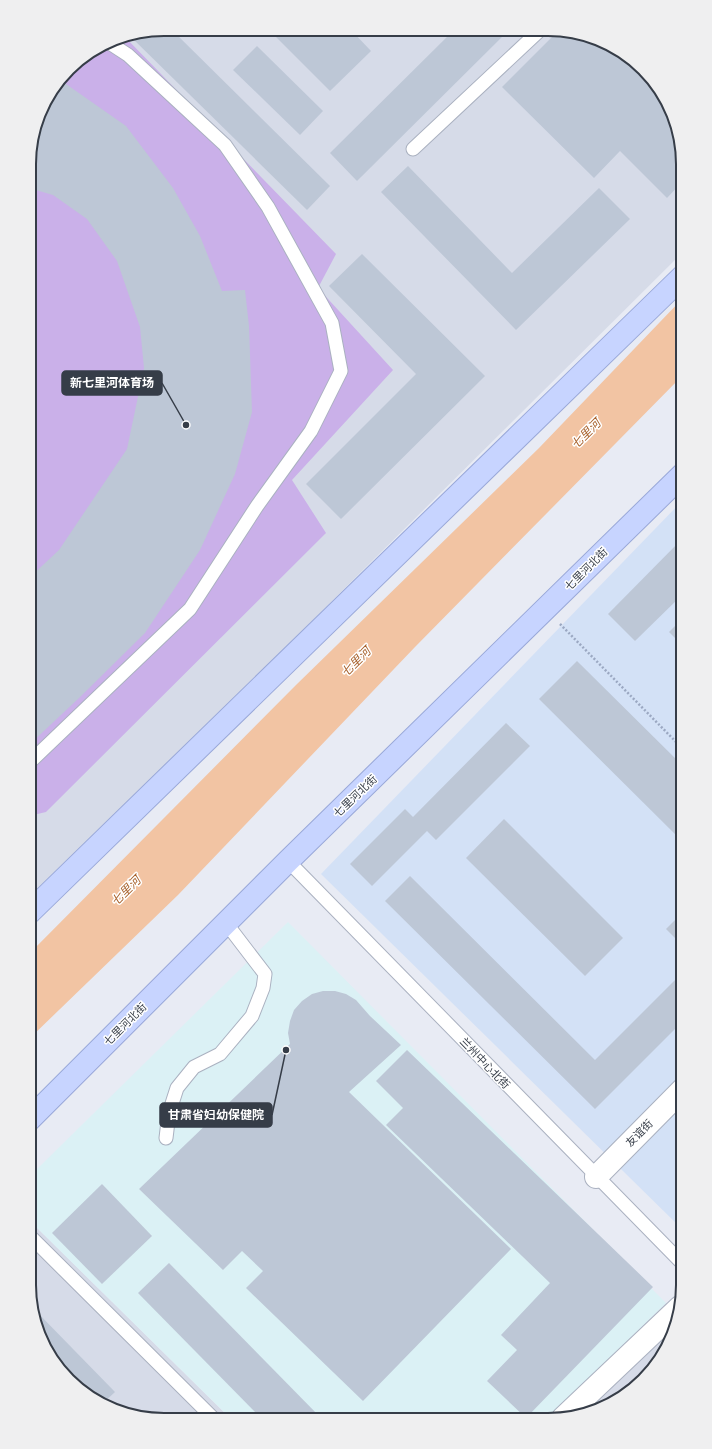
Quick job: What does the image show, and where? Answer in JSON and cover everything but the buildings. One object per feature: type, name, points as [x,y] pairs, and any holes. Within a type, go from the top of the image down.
[{"type":"street","points":[[36,906],[676,283]]},
{"type":"street","name":"七里河北街","points":[[36,1113],[288,861],[676,481]]},
{"type":"street","name":"友谊街","points":[[596,1177],[676,1096]]},
{"type":"street","points":[[570,1411],[673,1314]]},
{"type":"lane","points":[[413,149],[534,36]]},
{"type":"lane","points":[[36,756],[190,609],[257,506],[311,431],[341,371],[332,323],[268,207],[225,145],[128,55],[115,46]]},
{"type":"lane","name":"兰州中心北街","points":[[288,861],[676,1257]]},
{"type":"lane","points":[[166,1138],[169,1113],[177,1088],[194,1067],[220,1054],[252,1016],[263,988],[265,974],[226,924]]},
{"type":"lane","points":[[36,1242],[208,1413]]},
{"type":"path","points":[[545,609],[676,742]]},
{"type":"shaded area","points":[[156,36],[548,36],[573,38],[605,49],[619,58],[644,80],[663,107],[674,139],[676,156],[676,259],[36,895],[36,156],[39,134],[64,86],[73,73],[100,53],[139,38]]},
{"type":"shaded area","points":[[129,41],[336,254],[318,288],[393,370],[292,480],[326,533],[46,812],[36,814],[36,156],[40,131],[46,115],[53,100],[73,73],[100,53]]},
{"type":"shaded area","points":[[676,507],[676,1223],[321,874]]},
{"type":"shaded area","points":[[288,922],[666,1303],[554,1413],[225,1413],[36,1227],[36,1170]]},
{"type":"shaded area","points":[[36,1227],[225,1413],[164,1413],[131,1409],[100,1396],[73,1376],[62,1363],[49,1342],[38,1310],[36,1293]]},
{"type":"shaded area","points":[[666,1303],[674,1311],[659,1349],[639,1376],[626,1387],[605,1400],[573,1411],[554,1413]]},
{"type":"water","name":"七里河","points":[[676,305],[676,382],[415,647],[178,895],[36,1032],[36,947],[296,685],[539,448]]},
{"type":"place","name":"新七里河体育场","points":[[186,425]]},
{"type":"place","name":"甘肃省妇幼保健院","points":[[286,1050]]}]
